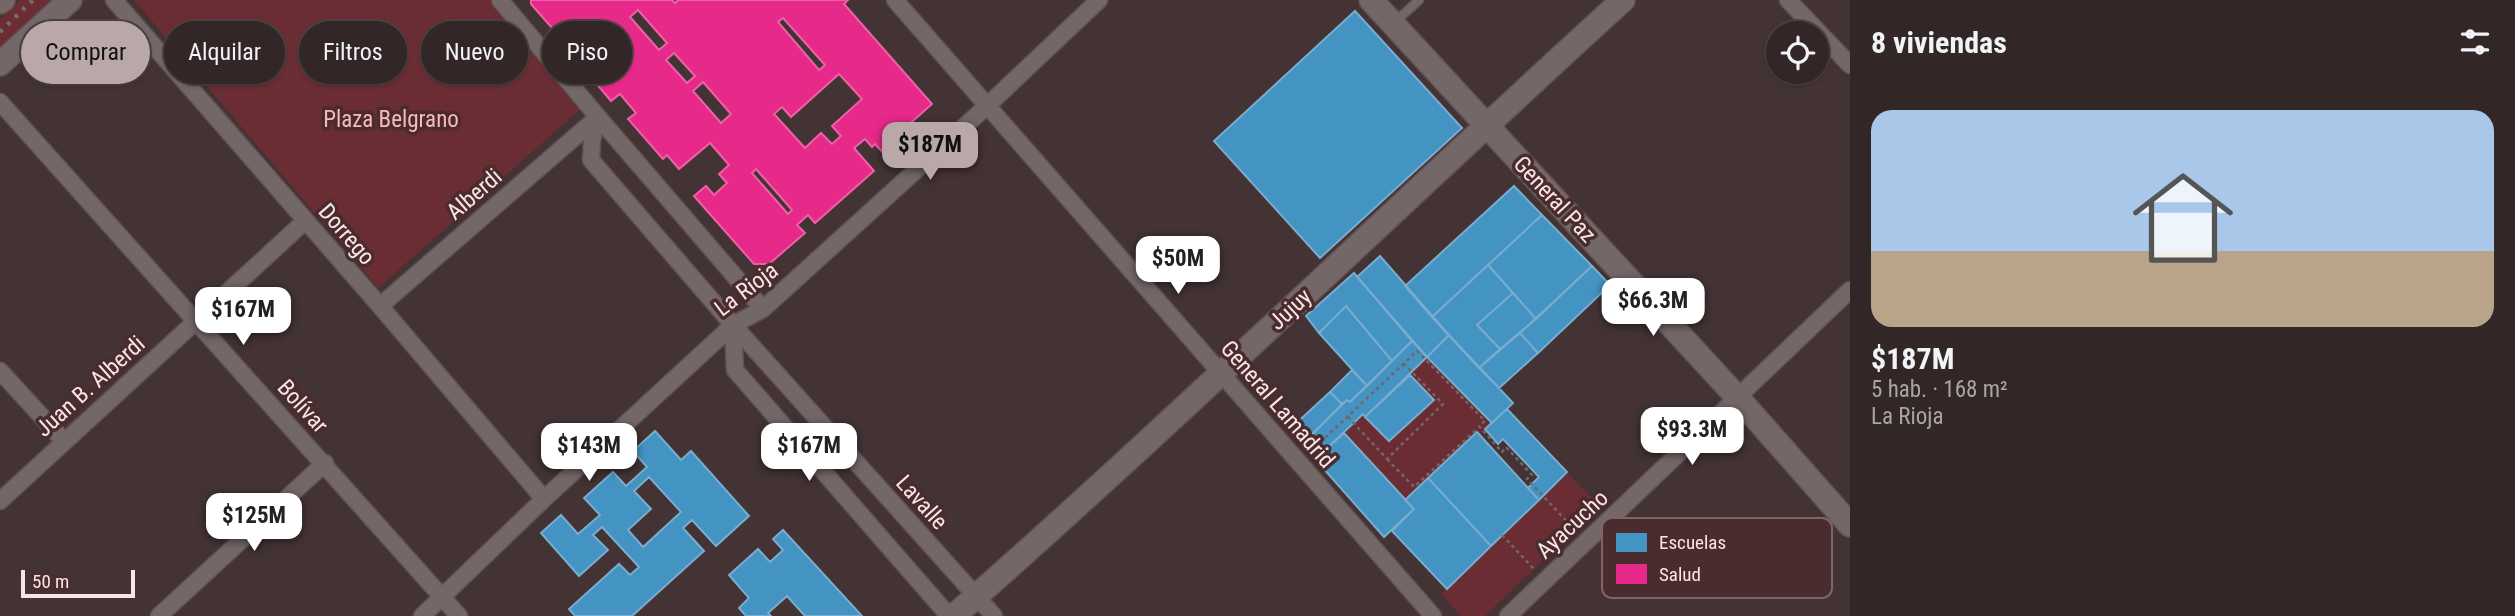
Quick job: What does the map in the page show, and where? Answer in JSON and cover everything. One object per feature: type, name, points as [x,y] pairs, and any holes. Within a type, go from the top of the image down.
[{"type":"street","points":[[0,64],[70,0]]},
{"type":"street","name":"Dorrego","points":[[114,0],[544,499]]},
{"type":"street","points":[[500,0],[763,309]]},
{"type":"street","name":"General Lamadrid","points":[[895,0],[1433,616]]},
{"type":"street","name":"La Rioja","points":[[422,616],[733,325],[763,309],[988,105],[1099,0]]},
{"type":"street","name":"General Paz","points":[[1370,0],[1738,398],[1850,525]]},
{"type":"street","name":"Jujuy","points":[[954,616],[1222,374],[1486,124],[1623,0]]},
{"type":"street","points":[[1787,0],[1850,65]]},
{"type":"street","name":"Bolívar","points":[[0,102],[459,616]]},
{"type":"street","name":"Alberdi","points":[[380,306],[598,117]]},
{"type":"street","name":"Lavalle","points":[[598,117],[592,140],[591,160],[733,325],[993,616]]},
{"type":"street","name":"Juan B. Alberdi","points":[[0,501],[305,221]]},
{"type":"street","name":"Ayacucho","points":[[1611,518],[1850,290]]},
{"type":"street","points":[[733,325],[735,370],[948,616]]},
{"type":"street","points":[[0,372],[64,441]]},
{"type":"street","points":[[159,616],[325,463]]},
{"type":"street","name":"Ayacucho","points":[[1508,616],[1602,527]]},
{"type":"lane","points":[[1393,24],[1419,0]]},
{"type":"path","points":[[1299,462],[1417,351],[1485,421],[1414,487],[1348,417]]},
{"type":"path","points":[[1387,459],[1443,404],[1404,364]]},
{"type":"path","points":[[1479,426],[1502,452],[1506,447],[1532,475],[1527,478],[1575,530]]},
{"type":"path","points":[[1502,535],[1534,569]]},
{"type":"green space","points":[[20,0],[53,0],[31,21],[21,21],[21,31],[0,51],[0,19]]},
{"type":"green space","name":"Plaza Belgrano","points":[[134,0],[489,0],[507,21],[421,21],[421,84],[528,84],[528,44],[542,60],[542,84],[563,84],[583,107],[378,288],[205,84],[285,84],[285,21],[164,21],[164,35]]},
{"type":"green space","points":[[1427,357],[1492,423],[1480,435],[1477,432],[1405,500],[1344,434],[1363,414],[1390,441],[1433,400],[1410,375]]},
{"type":"green space","points":[[1567,472],[1600,506],[1485,616],[1461,616],[1441,594]]},
{"type":"building: Escuelas","points":[[1355,11],[1462,128],[1320,258],[1214,141]]},
{"type":"building: Escuelas","points":[[1514,186],[1542,215],[1432,317],[1405,286]]},
{"type":"building: Escuelas","points":[[1542,215],[1592,266],[1536,319],[1488,265]]},
{"type":"building: Escuelas","points":[[1380,256],[1449,335],[1427,357],[1357,277]]},
{"type":"building: Escuelas","points":[[1488,265],[1513,293],[1477,325],[1500,349],[1479,368],[1432,317]]},
{"type":"building: Escuelas","points":[[1592,266],[1610,285],[1538,353],[1520,333]]},
{"type":"building: Escuelas","points":[[1354,273],[1412,341],[1392,361],[1346,306],[1319,333],[1306,316]]},
{"type":"building: Escuelas","points":[[1513,293],[1536,319],[1500,349],[1477,325]]},
{"type":"building: Escuelas","points":[[1346,306],[1392,361],[1367,386],[1319,333]]},
{"type":"building: Escuelas","points":[[1520,333],[1538,353],[1499,388],[1479,368]]},
{"type":"building: Escuelas","points":[[1449,335],[1513,403],[1492,423],[1427,357]]},
{"type":"building: Escuelas","points":[[1412,341],[1427,357],[1365,417],[1363,414],[1323,452],[1310,436],[1347,400],[1350,402]]},
{"type":"building: Escuelas","points":[[1352,370],[1367,386],[1350,402],[1347,400],[1342,404],[1330,392]]},
{"type":"building: Escuelas","points":[[1410,375],[1434,400],[1389,441],[1365,417]]},
{"type":"building: Escuelas","points":[[1330,392],[1342,404],[1304,443],[1290,429]]},
{"type":"building: Escuelas","points":[[1507,409],[1567,472],[1539,500],[1528,488],[1539,477],[1503,439],[1498,444],[1485,429]]},
{"type":"building: Escuelas","points":[[655,431],[681,460],[691,451],[749,516],[716,546],[692,520],[683,528],[704,551],[632,616],[575,616],[569,609],[619,564],[630,575],[639,567],[602,527],[593,535],[608,550],[579,576],[541,533],[561,515],[578,534],[600,515],[584,498],[613,472],[626,486],[647,467],[633,451]],"holes":[[[649,477],[681,512],[643,547],[628,530],[651,509],[634,491]]]},
{"type":"building: Escuelas","points":[[1477,432],[1539,500],[1491,546],[1428,478]]},
{"type":"building: Escuelas","points":[[1344,433],[1414,509],[1384,537],[1315,459]]},
{"type":"building: Escuelas","points":[[1428,478],[1491,546],[1447,589],[1392,531],[1414,509],[1405,500]]},
{"type":"building: Escuelas","points":[[783,530],[862,616],[805,616],[787,596],[768,613],[771,616],[746,616],[739,608],[749,598],[729,575],[758,549],[770,562],[783,550],[773,539]]},
{"type":"building: Salud","points":[[531,0],[672,0],[675,3],[678,0],[848,0],[844,4],[932,104],[905,128],[912,137],[888,158],[875,144],[872,147],[865,139],[854,148],[874,171],[815,223],[808,215],[797,225],[805,233],[769,264],[754,264],[694,196],[706,186],[714,195],[727,183],[719,174],[729,165],[710,143],[679,169],[667,155],[663,159],[628,119],[636,113],[620,94],[611,101],[597,84],[632,84],[632,21],[546,21],[531,4]],"holes":[[[638,10],[667,43],[659,50],[630,17]],[[783,18],[825,65],[819,70],[778,22]],[[674,53],[695,76],[687,83],[666,60]],[[839,74],[862,99],[832,126],[841,136],[832,144],[821,133],[805,148],[774,114],[782,107],[791,117]],[[703,82],[731,114],[721,123],[693,91]],[[756,169],[792,210],[788,214],[752,173]]]},
{"type":"railway","points":[[0,32],[33,0]]}]
